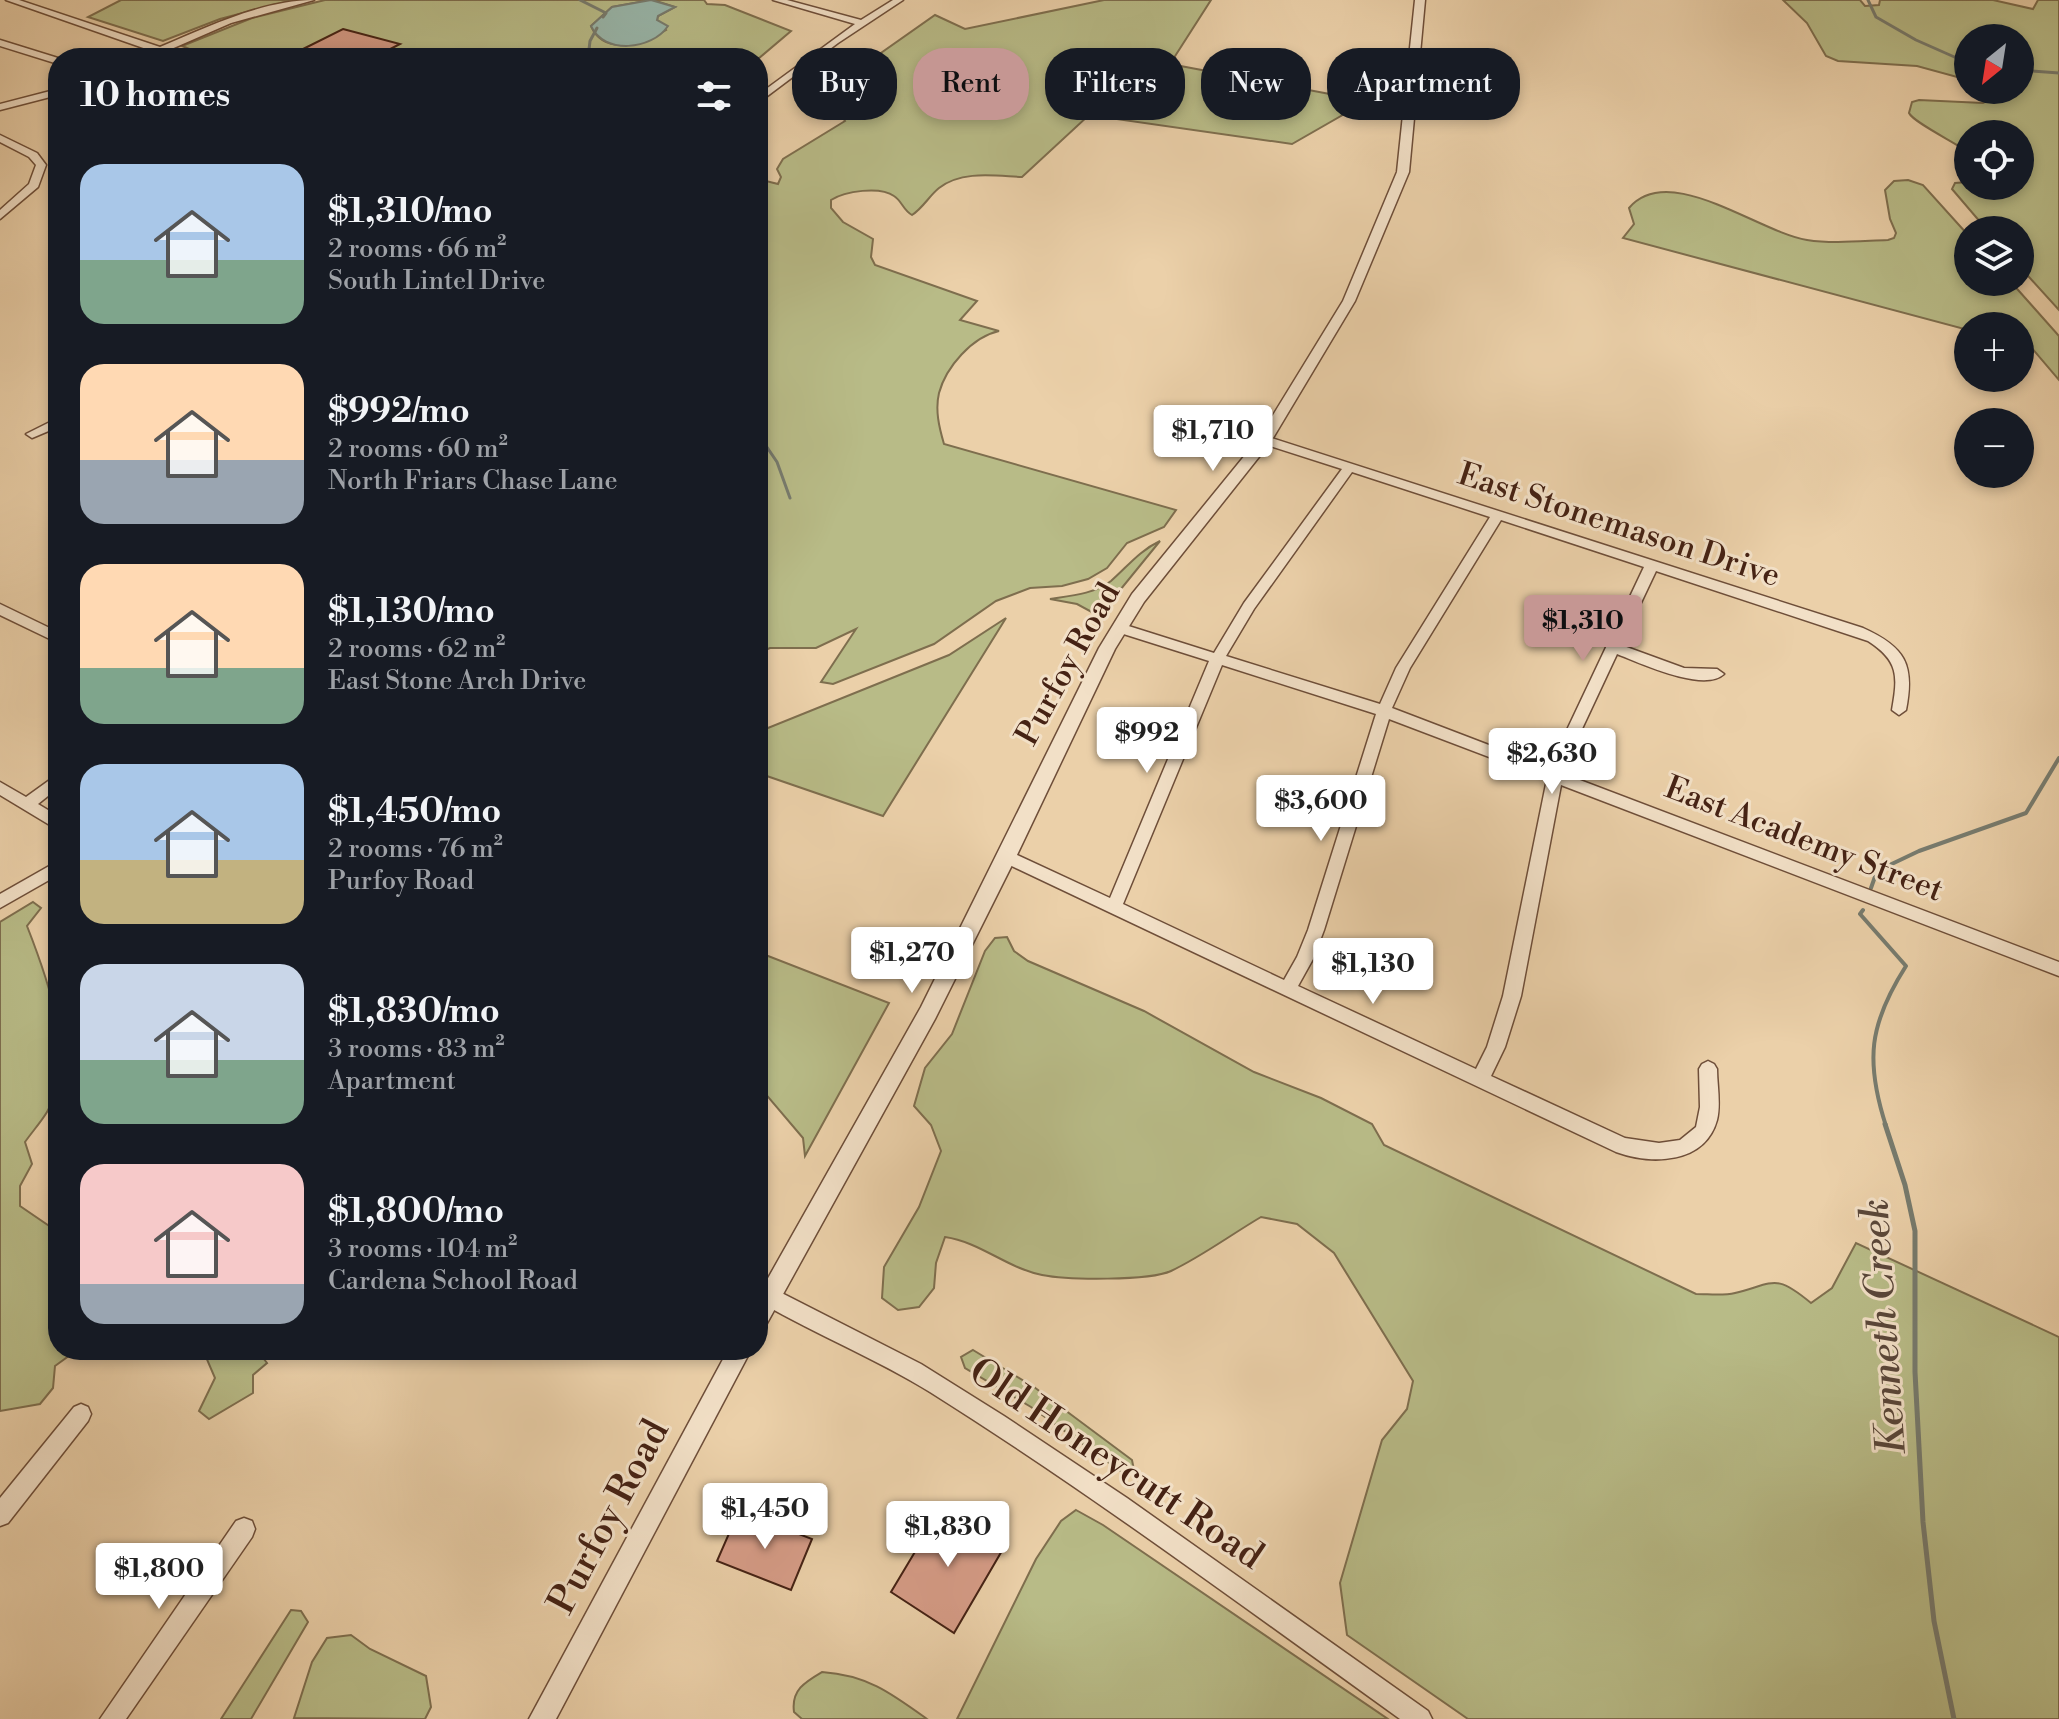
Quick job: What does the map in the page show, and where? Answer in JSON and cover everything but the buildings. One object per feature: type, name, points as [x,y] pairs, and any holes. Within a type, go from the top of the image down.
[{"type":"street","points":[[10,0],[155,48]]},
{"type":"street","points":[[166,48],[228,21],[310,0]]},
{"type":"street","points":[[777,0],[861,23]]},
{"type":"street","points":[[768,93],[861,23],[899,0]]},
{"type":"street","name":"Purfoy Road","points":[[768,1291],[928,1013],[1119,628],[1187,534],[1265,440],[1349,301],[1398,187],[1406,157],[1420,0]]},
{"type":"street","points":[[0,43],[48,58]]},
{"type":"street","points":[[0,107],[48,95]]},
{"type":"street","points":[[0,138],[46,164],[34,185],[0,216]]},
{"type":"street","points":[[32,434],[48,427]]},
{"type":"street","name":"East Stonemason Drive","points":[[1265,440],[1858,631],[1883,643],[1904,669],[1905,684],[1899,710]]},
{"type":"street","points":[[1114,907],[1217,660],[1249,606],[1349,468]]},
{"type":"street","points":[[1288,989],[1305,959],[1316,930],[1384,711],[1403,668],[1497,516]]},
{"type":"street","points":[[1480,1080],[1500,1035],[1512,996],[1555,776],[1572,728],[1652,565]]},
{"type":"street","points":[[0,609],[48,633]]},
{"type":"street","name":"East Academy Street","points":[[1119,628],[1384,711],[2059,969]]},
{"type":"street","points":[[1612,647],[1683,673],[1717,674]]},
{"type":"street","points":[[0,788],[48,818]]},
{"type":"street","points":[[27,804],[48,788]]},
{"type":"street","points":[[1007,857],[1622,1146],[1642,1152],[1659,1152],[1677,1150],[1690,1143],[1708,1119],[1708,1069]]},
{"type":"street","points":[[0,902],[48,873]]},
{"type":"street","name":"Old Honeycutt Road","points":[[768,1304],[897,1361],[1058,1464],[1420,1719]]},
{"type":"street","name":"Purfoy Road","points":[[542,1719],[735,1360]]},
{"type":"street","points":[[0,1515],[81,1414]]},
{"type":"street","points":[[112,1719],[244,1529]]},
{"type":"green space","points":[[121,0],[293,0],[220,19],[163,41],[88,17]]},
{"type":"green space","points":[[325,0],[651,0],[612,7],[591,26],[605,41],[625,45],[647,40],[666,30],[657,20],[658,16],[675,7],[653,0],[704,0],[707,4],[725,5],[791,31],[768,51],[768,48],[182,46],[252,18]]},
{"type":"green space","points":[[1104,0],[1211,0],[1180,48],[1045,48],[1045,120],[1084,120],[1022,177],[979,175],[948,182],[912,215],[894,196],[880,191],[845,194],[831,200],[831,208],[843,222],[873,239],[871,257],[875,265],[977,301],[960,320],[999,331],[970,346],[942,383],[938,412],[944,444],[1176,510],[1164,527],[1127,543],[1107,568],[1088,579],[1062,586],[1030,588],[996,601],[934,644],[833,684],[821,682],[856,629],[816,648],[768,649],[768,182],[778,184],[781,177],[777,169],[783,159],[844,120],[897,120],[897,48],[888,48],[935,15],[965,29]]},
{"type":"green space","points":[[1783,0],[1860,0],[1865,6],[1879,5],[1880,0],[1993,0],[2033,9],[2038,0],[2059,0],[2059,310],[2034,282],[2034,216],[1975,216],[1961,200],[2034,200],[2034,120],[1954,120],[1954,144],[1909,113],[1912,102],[1919,100],[1954,104],[2034,104],[2034,24],[1954,24],[1954,76],[1917,66],[1838,61],[1826,56],[1807,23]]},
{"type":"green space","points":[[1185,67],[1201,70],[1201,120],[1311,120],[1311,90],[1327,93],[1327,120],[1334,120],[1292,144],[1124,120],[1185,120]]},
{"type":"green space","points":[[1908,180],[1923,185],[1954,219],[1954,296],[2023,296],[2059,336],[2059,380],[2034,351],[2034,312],[1954,312],[1954,326],[1623,238],[1634,224],[1629,208],[1646,196],[1667,192],[1715,203],[1807,240],[1888,240],[1894,238],[1896,233],[1885,190],[1894,181]]},
{"type":"green space","points":[[1160,541],[1099,616],[1077,604],[1050,599],[1082,594],[1105,585]]},
{"type":"green space","points":[[1006,618],[883,816],[768,776],[768,728],[949,655]]},
{"type":"green space","points":[[33,902],[41,908],[27,926],[48,986],[48,1110],[25,1142],[32,1164],[20,1186],[20,1206],[48,1225],[48,1360],[63,1360],[55,1366],[53,1388],[40,1404],[0,1411],[0,922]]},
{"type":"green space","points":[[1007,937],[1014,951],[1028,961],[1144,1011],[1254,1072],[1321,1098],[1372,1124],[1384,1145],[1696,1294],[1730,1294],[1774,1283],[1790,1287],[1811,1303],[1832,1288],[1856,1243],[2059,1337],[2059,1719],[1468,1719],[1347,1635],[1340,1583],[1382,1440],[1407,1409],[1413,1381],[1334,1253],[1297,1224],[1261,1217],[1171,1271],[1127,1278],[1042,1275],[1017,1267],[970,1244],[945,1237],[936,1263],[934,1288],[919,1307],[898,1310],[882,1298],[884,1267],[919,1207],[941,1151],[931,1125],[914,1106],[925,1068],[952,1034],[985,951],[995,938]]},
{"type":"green space","points":[[768,956],[889,1003],[805,1156],[803,1138],[768,1097]]},
{"type":"green space","points":[[973,1350],[1034,1387],[1132,1460],[1134,1470],[1123,1473],[1031,1407],[965,1368],[961,1357]]},
{"type":"green space","points":[[207,1360],[265,1360],[267,1363],[253,1375],[253,1393],[209,1419],[199,1411],[215,1378]]},
{"type":"green space","points":[[1076,1510],[1103,1525],[1388,1719],[957,1719],[1036,1559],[1061,1521]]},
{"type":"green space","points":[[291,1610],[301,1611],[308,1622],[251,1719],[221,1719]]},
{"type":"green space","points":[[351,1635],[370,1649],[426,1676],[431,1707],[425,1719],[294,1718],[312,1662],[327,1638]]},
{"type":"green space","points":[[822,1672],[866,1681],[890,1693],[927,1719],[802,1719],[794,1712],[797,1692]]},
{"type":"shaded area","points":[[651,0],[675,7],[658,16],[657,20],[668,26],[651,40],[628,46],[617,45],[606,42],[591,26],[612,7]]},
{"type":"waterway","points":[[580,0],[606,13],[603,17]]},
{"type":"waterway","points":[[1868,0],[1876,17],[1954,57]]},
{"type":"waterway","points":[[589,48],[597,28]]},
{"type":"waterway","points":[[2034,71],[2059,73]]},
{"type":"waterway","points":[[768,449],[777,462],[790,498]]},
{"type":"waterway","name":"Kenneth Creek","points":[[1871,888],[1877,871],[1919,851],[2026,813],[2059,758]]},
{"type":"waterway","name":"Kenneth Creek","points":[[1863,910],[1860,914],[1906,966],[1884,1006],[1874,1043],[1875,1082],[1886,1126]]},
{"type":"waterway","name":"Kenneth Creek","points":[[1885,1124],[1905,1185],[1915,1231],[1915,1372],[1923,1522],[1934,1621],[1954,1719]]}]
